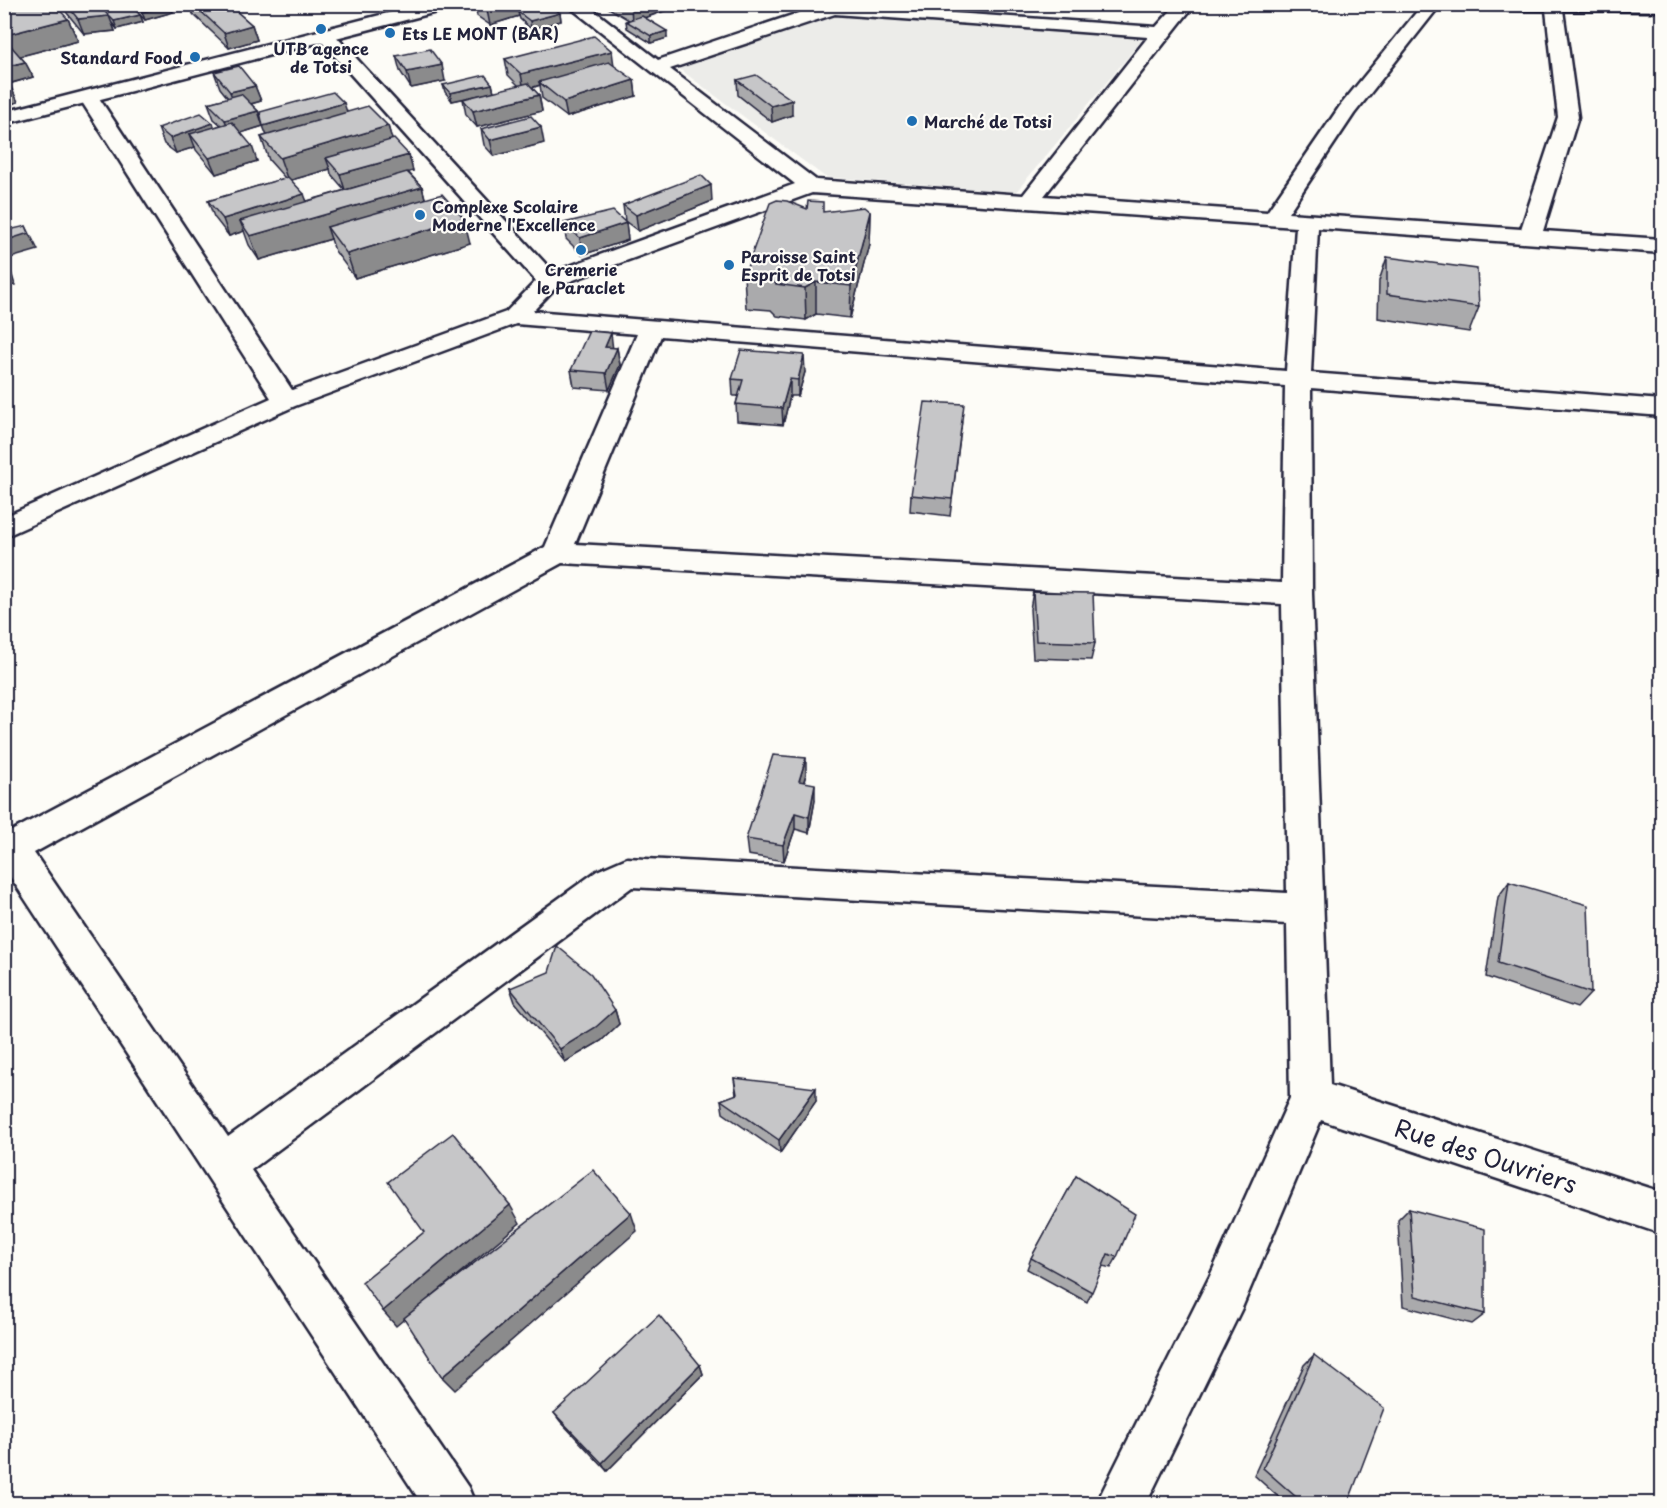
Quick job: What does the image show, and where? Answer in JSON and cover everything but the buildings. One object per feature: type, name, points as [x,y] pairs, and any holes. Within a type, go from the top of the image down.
[{"type":"street","points":[[4,118],[446,4]]},
{"type":"street","points":[[574,4],[810,186]]},
{"type":"street","points":[[1029,201],[1161,33],[1187,4]]},
{"type":"street","points":[[1411,4],[1662,6]]},
{"type":"street","points":[[1120,1503],[1226,1293],[1310,1098],[1297,594],[1298,378],[1291,218],[1353,102],[1432,5]]},
{"type":"street","points":[[1530,236],[1568,117],[1554,6]]},
{"type":"street","points":[[656,67],[834,7],[1161,33]]},
{"type":"street","points":[[326,36],[549,281]]},
{"type":"street","points":[[4,127],[279,47]]},
{"type":"street","points":[[92,102],[286,400]]},
{"type":"street","points":[[514,317],[549,281],[810,186],[1291,218],[1662,246]]},
{"type":"street","points":[[4,528],[286,400],[514,317],[1662,408]]},
{"type":"street","points":[[557,553],[652,328]]},
{"type":"street","points":[[451,1503],[225,1164],[8,850],[557,553],[1297,594]]},
{"type":"street","points":[[225,1164],[610,882],[627,873],[1306,910]]},
{"type":"street","name":"Rue des Ouvriers","points":[[1310,1098],[1662,1213]]},
{"type":"shaded area","name":"Marché de Totsi","points":[[826,10],[1145,36],[1016,192],[825,177],[674,65]]},
{"type":"place","name":"UTB agence de Totsi","points":[[321,29]]},
{"type":"place","name":"Ets LE MONT (BAR)","points":[[390,33]]},
{"type":"place","name":"Standard Food","points":[[195,57]]},
{"type":"place","name":"Marché de Totsi","points":[[912,121]]},
{"type":"place","name":"Complexe Scolaire Moderne l'Excellence","points":[[420,215]]},
{"type":"place","name":"Cremerie le Paraclet","points":[[581,250]]},
{"type":"place","name":"Paroisse Saint Esprit de Totsi","points":[[729,265]]}]
